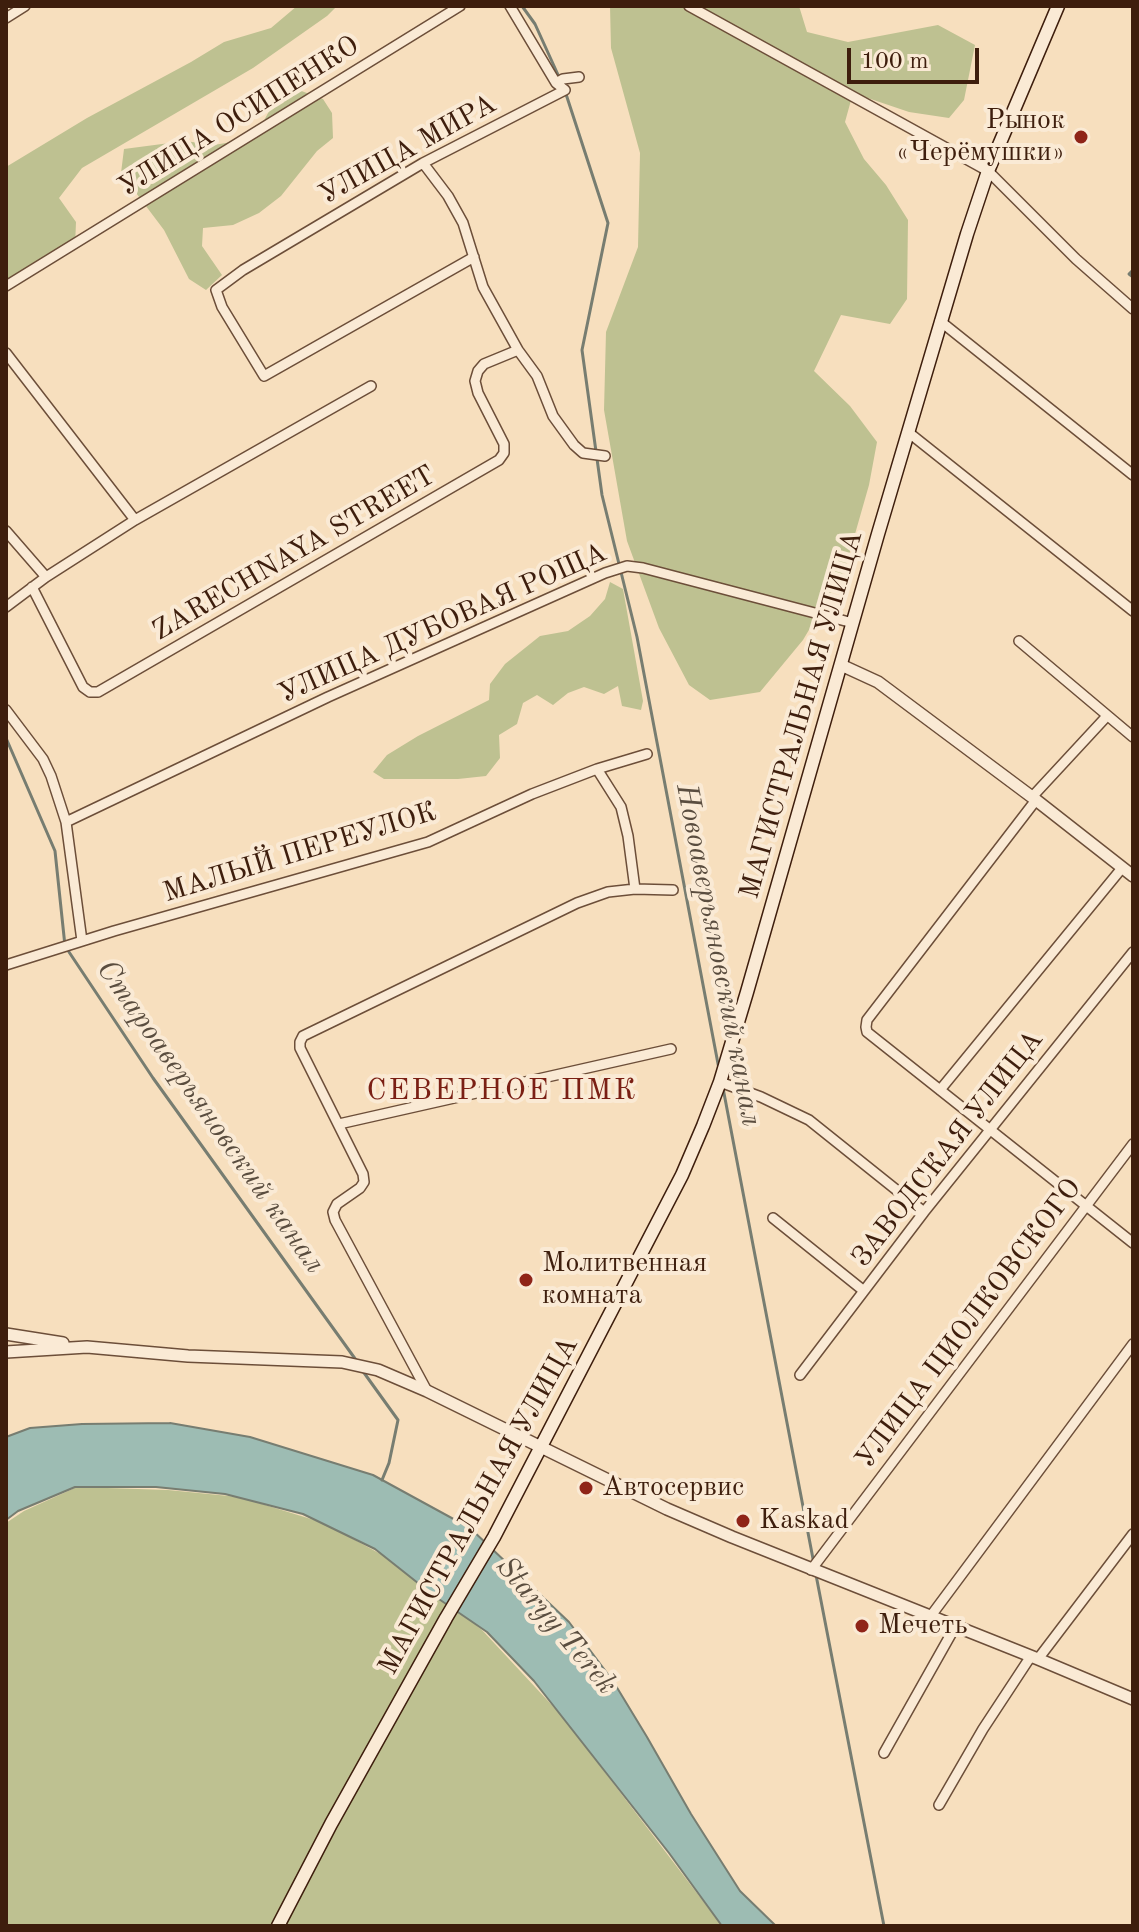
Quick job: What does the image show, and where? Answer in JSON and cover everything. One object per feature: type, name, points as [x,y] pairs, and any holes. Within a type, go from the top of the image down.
[{"type":"main road","name":"МАГИСТРАЛЬНАЯ УЛИЦА","points":[[278,1926],[331,1824],[494,1537],[682,1175],[720,1082],[940,321],[988,171],[1058,6]]},
{"type":"street","points":[[6,18],[25,6]]},
{"type":"street","points":[[6,286],[460,6]]},
{"type":"street","points":[[510,6],[556,83],[579,77]]},
{"type":"street","points":[[689,6],[988,171],[1076,259],[1133,309]]},
{"type":"street","name":"УЛИЦА МИРА","points":[[474,257],[264,376],[222,307],[216,290],[243,270],[423,163],[565,90],[556,83]]},
{"type":"street","points":[[423,163],[448,196],[463,223],[483,287],[518,350],[537,376],[553,416],[583,453],[605,456]]},
{"type":"street","points":[[940,321],[1133,475]]},
{"type":"street","name":"ZARECHNAYA STREET","points":[[32,587],[83,687],[90,692],[98,692],[499,460],[504,453],[504,444],[475,381],[484,364],[518,350]]},
{"type":"street","points":[[6,353],[135,520]]},
{"type":"street","points":[[6,607],[46,577],[135,520],[371,386]]},
{"type":"street","points":[[908,432],[1133,611]]},
{"type":"street","points":[[6,531],[46,577]]},
{"type":"street","name":"УЛИЦА ДУБОВАЯ РОЩА","points":[[66,822],[343,691],[590,579],[627,566],[853,623]]},
{"type":"street","points":[[1019,641],[1133,737]]},
{"type":"street","points":[[841,665],[878,682],[1133,876]]},
{"type":"street","points":[[6,710],[43,759],[51,776],[66,822],[82,941]]},
{"type":"street","points":[[1107,716],[1034,798],[867,1020],[866,1027],[867,1032],[1133,1243]]},
{"type":"street","name":"МАЛЫЙ ПЕРЕУЛОК","points":[[6,965],[428,842],[532,794],[647,754]]},
{"type":"street","points":[[597,769],[621,807],[635,889]]},
{"type":"street","name":"ЗАВОДСКАЯ УЛИЦА","points":[[940,1090],[1122,868]]},
{"type":"street","points":[[427,1391],[335,1220],[333,1212],[337,1204],[360,1188],[364,1182],[363,1174],[300,1048],[303,1036],[577,903],[608,892],[673,890]]},
{"type":"street","name":"ЗАВОДСКАЯ УЛИЦА","points":[[800,1375],[924,1212],[1133,952]]},
{"type":"street","points":[[339,1124],[671,1049]]},
{"type":"street","points":[[720,1082],[809,1120],[924,1212]]},
{"type":"street","name":"УЛИЦА ЦИОЛКОВСКОГО","points":[[811,1570],[1133,1144]]},
{"type":"street","points":[[773,1218],[864,1291]]},
{"type":"street","points":[[6,1334],[87,1347],[188,1356],[342,1362],[378,1370],[667,1509],[1133,1699]]},
{"type":"street","points":[[930,1617],[1133,1344]]},
{"type":"street","points":[[6,1352],[87,1347]]},
{"type":"street","points":[[939,1805],[983,1729],[1034,1658],[1133,1534]]},
{"type":"street","points":[[884,1753],[955,1627]]},
{"type":"green space","points":[[297,6],[337,6],[253,68],[82,168],[59,198],[76,222],[75,247],[6,284],[6,167],[224,42],[271,28]]},
{"type":"green space","points":[[610,6],[799,6],[807,32],[848,42],[938,25],[975,45],[964,100],[949,118],[909,112],[853,93],[845,122],[864,159],[886,185],[908,220],[907,299],[890,324],[841,315],[814,371],[850,406],[877,442],[869,485],[845,569],[803,640],[760,692],[710,700],[689,685],[659,628],[627,541],[604,410],[606,332],[638,247],[640,153],[611,48]]},
{"type":"green space","points":[[296,89],[323,99],[332,113],[333,138],[317,151],[281,196],[259,213],[233,225],[203,228],[202,246],[222,275],[206,290],[189,279],[164,230],[121,173],[124,149],[185,141],[214,145],[243,140],[261,126],[273,104]]},
{"type":"green space","points":[[610,582],[623,589],[643,701],[641,710],[622,706],[618,686],[604,694],[584,687],[568,693],[553,705],[537,695],[523,703],[517,724],[499,735],[500,758],[486,776],[384,779],[373,772],[387,755],[489,700],[490,684],[505,664],[540,636],[568,631],[590,616],[605,599]]},
{"type":"green space","points":[[77,1487],[168,1490],[239,1497],[324,1523],[406,1568],[482,1630],[562,1716],[722,1926],[6,1926],[6,1523],[24,1511]]},
{"type":"water","name":"Staryy Terek","points":[[170,1423],[250,1437],[373,1475],[470,1528],[569,1622],[613,1681],[740,1891],[776,1926],[722,1926],[534,1681],[487,1632],[433,1595],[375,1549],[303,1514],[225,1494],[156,1487],[75,1487],[18,1511],[6,1520],[6,1437],[30,1428]]},
{"type":"waterway","name":"Новоаверьяновский канал","points":[[522,6],[535,24],[559,77]]},
{"type":"waterway","name":"Новоаверьяновский канал","points":[[565,91],[608,223],[582,350],[602,495],[637,637],[719,1069]]},
{"type":"waterway","points":[[1133,270],[1129,274],[1133,277]]},
{"type":"waterway","name":"Староаверьяновский канал","points":[[6,738],[55,851],[65,946],[153,1078],[356,1360]]},
{"type":"waterway","name":"Новоаверьяновский канал","points":[[723,1088],[814,1564]]},
{"type":"waterway","name":"Староаверьяновский канал","points":[[362,1370],[398,1420],[382,1480]]},
{"type":"waterway","name":"Новоаверьяновский канал","points":[[816,1575],[884,1926]]},
{"type":"place","name":"Рынок «Черёмушки»","points":[[1081,137]]},
{"type":"place","name":"Молитвенная комната","points":[[526,1280]]},
{"type":"place","name":"Автосервис","points":[[586,1488]]},
{"type":"place","name":"Kaskad","points":[[743,1521]]},
{"type":"place","name":"Мечеть","points":[[862,1626]]},
{"type":"district","name":"СЕВЕРНОЕ ПМК","points":[[502,1091]]}]
